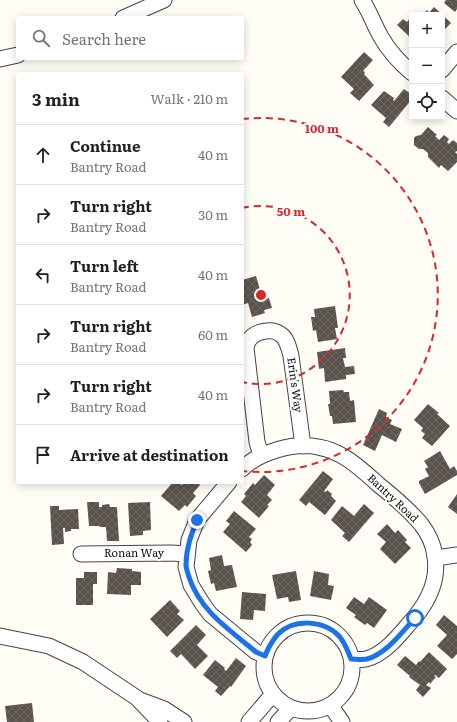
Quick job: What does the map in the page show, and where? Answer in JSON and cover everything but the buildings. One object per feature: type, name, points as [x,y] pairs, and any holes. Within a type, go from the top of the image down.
[{"type":"street","points":[[128,16],[164,0]]},
{"type":"street","points":[[362,0],[370,12],[381,37],[394,56],[409,70]]},
{"type":"street","points":[[445,66],[457,52]]},
{"type":"street","points":[[0,59],[16,55]]},
{"type":"street","points":[[445,101],[457,111]]},
{"type":"street","name":"Erin's Way","points":[[261,455],[257,442],[246,348],[249,339],[260,332],[270,330],[281,334],[288,344],[291,356],[303,446]]},
{"type":"street","name":"Bantry Road","points":[[244,467],[261,455],[278,449],[303,446],[318,447],[332,451],[348,459],[366,473],[394,497],[422,525],[433,546],[436,558],[432,589],[415,618],[393,643],[367,659],[351,659]]},
{"type":"street","points":[[227,484],[197,520],[189,540],[186,567],[191,585],[210,614],[256,652],[265,656]]},
{"type":"street","name":"Ronan Way","points":[[81,554],[187,554]]},
{"type":"street","points":[[436,558],[457,555]]},
{"type":"street","points":[[303,623],[316,624],[328,628],[339,636],[347,647],[351,659],[351,672],[348,685],[341,696],[330,705],[318,710],[304,711],[291,708],[281,702],[273,694],[266,682],[264,669],[265,656],[270,643],[279,633],[290,626],[303,623]]},
{"type":"street","points":[[0,636],[49,646],[83,662],[137,698],[164,709],[184,722]]},
{"type":"street","points":[[249,722],[273,694]]},
{"type":"street","points":[[137,698],[160,722]]},
{"type":"street","points":[[330,705],[342,722]]},
{"type":"street","points":[[278,722],[291,708]]},
{"type":"route","points":[[197,520],[189,540],[187,554],[186,567],[191,585],[210,614],[256,652],[265,656],[270,643],[279,633],[290,626],[303,623],[316,624],[328,628],[339,636],[347,647],[351,659],[367,659],[393,643],[415,618]]}]
